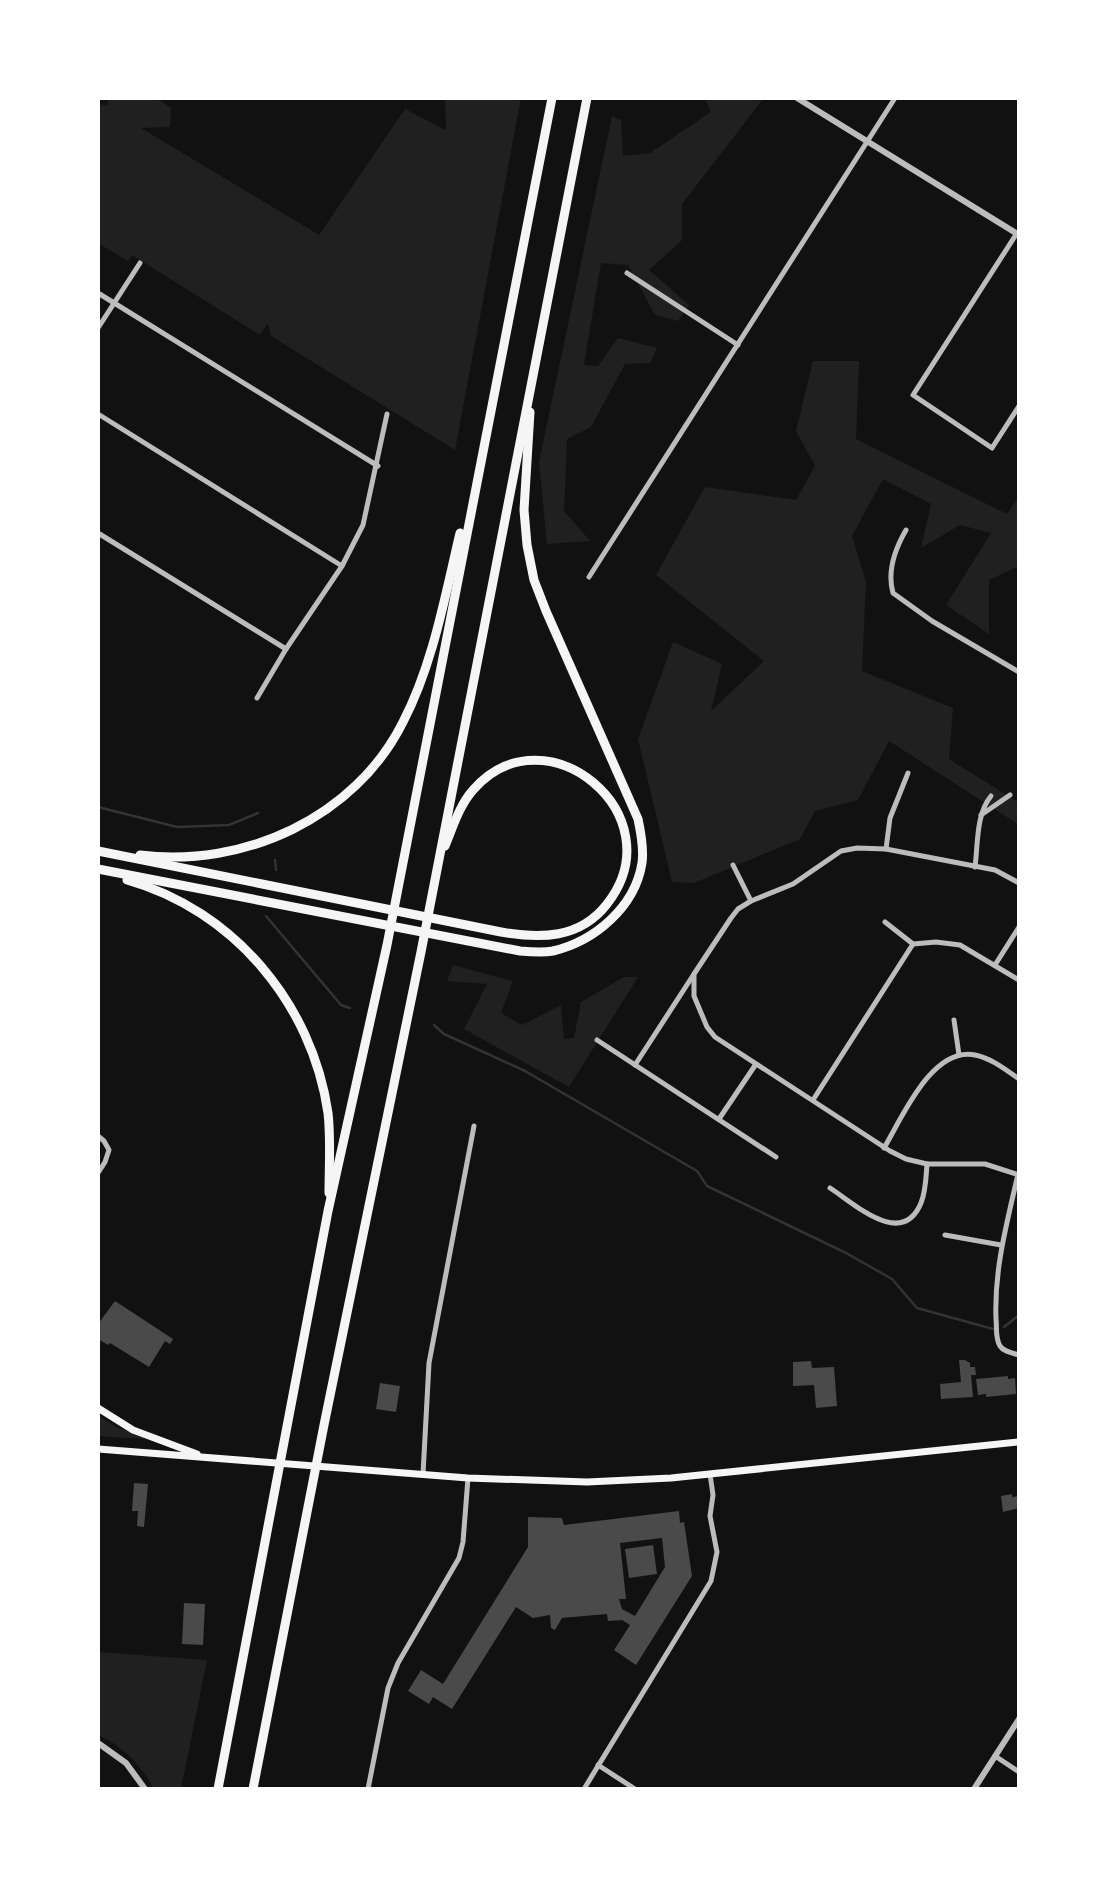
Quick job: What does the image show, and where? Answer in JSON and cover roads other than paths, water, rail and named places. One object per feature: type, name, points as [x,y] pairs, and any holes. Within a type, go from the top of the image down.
[{"type":"highway","points":[[218,1789],[328,1211],[387,945],[552,98]]},
{"type":"highway","points":[[253,1789],[421,952],[587,98]]},
{"type":"highway","points":[[98,870],[520,951],[553,951],[582,941],[595,935],[614,916],[634,889],[642,863],[641,834],[638,820],[546,611],[532,570],[523,497],[533,372]]},
{"type":"highway","points":[[98,851],[186,858],[242,849],[274,838],[307,821],[330,806],[360,780],[396,736],[416,692],[437,624],[484,444]]},
{"type":"highway","points":[[98,851],[501,932],[544,937],[578,928],[608,904],[624,870],[625,831],[611,800],[590,778],[556,763],[522,762],[494,773],[473,790],[457,817],[437,868]]},
{"type":"highway","points":[[98,870],[162,891],[209,918],[255,958],[278,986],[302,1028],[325,1097],[329,1139],[328,1211]]},
{"type":"main road","points":[[98,1409],[133,1430],[205,1457]]},
{"type":"main road","points":[[98,1449],[468,1478],[587,1482],[710,1474],[1019,1442]]},
{"type":"street","points":[[797,98],[1018,234],[913,394],[992,448],[1019,406]]},
{"type":"street","points":[[589,577],[895,98]]},
{"type":"street","points":[[98,328],[140,263]]},
{"type":"street","points":[[627,273],[738,345]]},
{"type":"street","points":[[98,293],[378,466]]},
{"type":"street","points":[[98,414],[342,566]]},
{"type":"street","points":[[257,698],[286,649],[342,566],[363,525],[387,415]]},
{"type":"street","points":[[906,530],[896,548],[890,580],[893,593],[932,621],[1019,671]]},
{"type":"street","points":[[98,533],[286,649]]},
{"type":"street","points":[[886,849],[890,818],[908,773]]},
{"type":"street","points":[[981,815],[1010,795]]},
{"type":"street","points":[[975,866],[981,815],[984,804],[991,796]]},
{"type":"street","points":[[635,1065],[738,909],[793,884],[841,851],[857,848],[886,849],[995,870],[1019,883]]},
{"type":"street","points":[[733,865],[751,901]]},
{"type":"street","points":[[885,922],[914,944],[936,942],[960,945],[1019,980]]},
{"type":"street","points":[[995,965],[1019,927]]},
{"type":"street","points":[[813,1100],[914,944]]},
{"type":"street","points":[[694,974],[694,996],[707,1027],[715,1037],[884,1148],[906,1159],[927,1164],[985,1164],[1019,1175],[1001,1245],[995,1294],[997,1337],[1000,1346],[1019,1355]]},
{"type":"street","points":[[954,1020],[959,1055]]},
{"type":"street","points":[[597,1040],[776,1157]]},
{"type":"street","points":[[884,1148],[927,1077],[946,1060],[959,1055],[976,1055],[1019,1079]]},
{"type":"street","points":[[719,1119],[756,1064]]},
{"type":"street","points":[[423,1474],[429,1363],[474,1126]]},
{"type":"street","points":[[98,1136],[109,1150],[98,1173]]},
{"type":"street","points":[[830,1188],[878,1219],[887,1223],[902,1223],[911,1217],[922,1201],[927,1164]]},
{"type":"street","points":[[946,1235],[1001,1245]]},
{"type":"street","points":[[584,1789],[711,1581],[717,1552],[710,1516],[713,1495],[710,1474]]},
{"type":"street","points":[[368,1789],[388,1688],[398,1663],[458,1558],[463,1542],[468,1478]]},
{"type":"street","points":[[974,1789],[1019,1719]]},
{"type":"street","points":[[98,1743],[126,1763],[145,1789]]},
{"type":"street","points":[[995,1756],[1019,1772]]},
{"type":"street","points":[[598,1765],[635,1789]]},
{"type":"waterway","points":[[98,807],[177,827],[229,825],[258,813]]},
{"type":"waterway","points":[[275,860],[276,870]]},
{"type":"waterway","points":[[266,916],[341,1005],[350,1008]]},
{"type":"waterway","points":[[434,1025],[444,1034],[525,1071],[697,1171],[707,1186],[846,1253],[892,1279],[917,1308],[993,1329]]},
{"type":"waterway","points":[[1004,1327],[1019,1315]]}]
